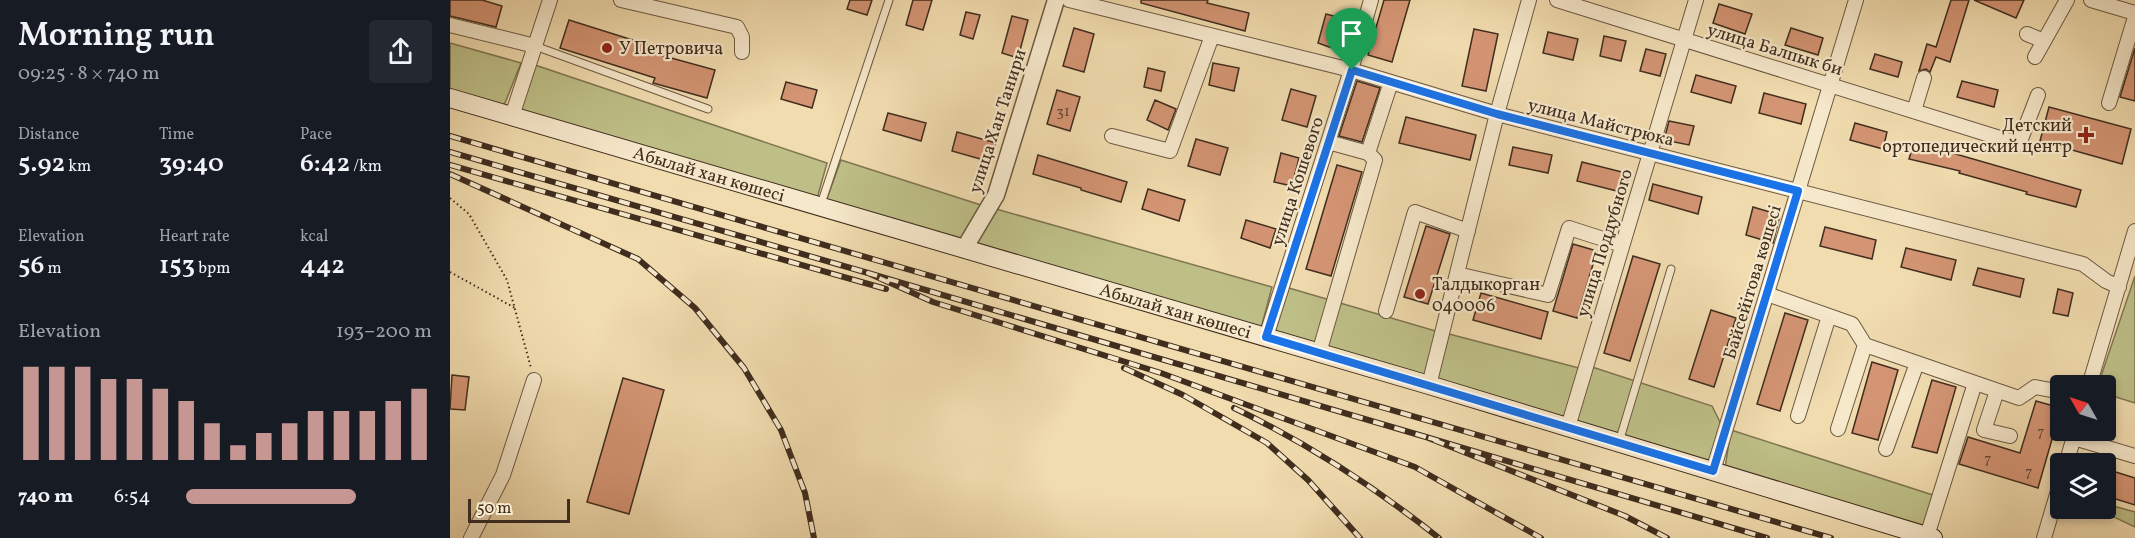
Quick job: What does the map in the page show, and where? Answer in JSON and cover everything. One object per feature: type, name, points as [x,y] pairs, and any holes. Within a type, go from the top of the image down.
[{"type":"main road","name":"Абылай хан көшесі","points":[[450,98],[1430,385],[1930,537]]},
{"type":"street","points":[[512,116],[550,0]]},
{"type":"street","points":[[621,0],[737,27],[742,37],[742,52]]},
{"type":"street","name":"улица Хан Танири","points":[[964,249],[996,195],[1056,0]]},
{"type":"street","name":"улица Майстрюка","points":[[1069,0],[1352,70],[1497,114],[2083,264],[2106,281],[2119,287]]},
{"type":"street","name":"улица Кошевого","points":[[1266,337],[1352,70],[1371,0]]},
{"type":"street","points":[[1430,385],[1497,114],[1529,0]]},
{"type":"street","name":"улица Балпык би","points":[[1557,0],[2019,144],[2038,95]]},
{"type":"street","name":"улица Поддубного","points":[[1568,427],[1696,0]]},
{"type":"street","name":"Байсейітова көшесі","points":[[1713,471],[1856,0]]},
{"type":"street","points":[[2035,57],[2067,0]]},
{"type":"street","points":[[2091,0],[2135,13]]},
{"type":"street","points":[[2109,103],[2135,17]]},
{"type":"street","points":[[450,25],[535,46]]},
{"type":"street","points":[[2027,34],[2043,41]]},
{"type":"street","points":[[1112,136],[1170,151],[1212,36]]},
{"type":"street","points":[[1914,111],[1923,78]]},
{"type":"street","points":[[1368,153],[1391,82]]},
{"type":"street","points":[[1319,353],[1375,160],[1368,153],[1328,142]]},
{"type":"street","points":[[1386,311],[1415,212],[1468,231]]},
{"type":"street","points":[[1457,274],[1548,295],[1569,228],[1622,244]]},
{"type":"street","points":[[2092,375],[2132,251],[2135,231]]},
{"type":"street","points":[[1767,294],[1852,324],[1865,345],[1997,391],[2019,398],[2035,387],[2050,390]]},
{"type":"street","points":[[1798,416],[1829,316]]},
{"type":"street","points":[[1838,429],[1865,345]]},
{"type":"street","points":[[1886,449],[1917,363]]},
{"type":"street","points":[[471,538],[503,475],[534,380]]},
{"type":"street","points":[[1930,537],[1975,383]]},
{"type":"street","points":[[1997,391],[1984,430],[2010,436]]},
{"type":"street","points":[[2097,441],[2134,453]]},
{"type":"street","points":[[2044,538],[2050,518]]},
{"type":"lane","points":[[820,207],[889,0]]},
{"type":"lane","points":[[535,46],[708,109]]},
{"type":"lane","points":[[1619,442],[1671,268]]},
{"type":"path","points":[[450,198],[469,214],[507,280],[534,380]]},
{"type":"path","points":[[450,273],[514,308]]},
{"type":"green space","points":[[450,43],[521,63],[503,108],[450,92]]},
{"type":"green space","points":[[532,64],[827,163],[816,202],[518,115]]},
{"type":"green space","points":[[841,160],[984,206],[959,243],[825,204]]},
{"type":"green space","points":[[996,209],[1272,287],[1261,328],[975,245]]},
{"type":"green space","points":[[2135,276],[2135,403],[2116,397],[2116,375],[2101,375]]},
{"type":"green space","points":[[1289,288],[1439,332],[1424,378],[1271,333]]},
{"type":"green space","points":[[1449,334],[1579,368],[1565,421],[1436,383]]},
{"type":"green space","points":[[1586,365],[1712,406],[1722,426],[1710,465],[1573,425]]},
{"type":"green space","points":[[1731,430],[1936,496],[1923,525],[1725,468]]},
{"type":"green space","points":[[2116,507],[2135,512],[2135,527],[2116,518]]},
{"type":"building","points":[[450,0],[482,0],[502,6],[496,27],[450,16]]},
{"type":"building","points":[[850,0],[872,0],[867,15],[847,9]]},
{"type":"building","points":[[913,0],[932,0],[923,30],[906,25]]},
{"type":"building","points":[[1141,0],[1208,0],[1207,3],[1249,13],[1245,31],[1141,3]]},
{"type":"building","points":[[1384,0],[1410,0],[1392,62],[1368,55]]},
{"type":"building","points":[[1951,0],[1969,0],[1950,62],[1936,57],[1930,72],[1926,69],[1919,71],[1927,44],[1936,47]]},
{"type":"building","points":[[1974,0],[2024,0],[2016,18]]},
{"type":"building","points":[[1719,4],[1752,14],[1745,34],[1713,23]]},
{"type":"building","points":[[966,12],[980,15],[973,39],[960,35]]},
{"type":"building","points":[[1326,14],[1341,18],[1332,48],[1318,43]]},
{"type":"building","points":[[1012,16],[1028,20],[1018,58],[1002,53]]},
{"type":"building","points":[[569,20],[655,47],[653,53],[715,70],[707,98],[653,83],[655,78],[560,48]]},
{"type":"building","points":[[1074,28],[1094,34],[1084,72],[1063,66]]},
{"type":"building","points":[[1791,28],[1823,38],[1818,55],[1785,45]]},
{"type":"building","points":[[1474,29],[1498,34],[1486,91],[1462,86]]},
{"type":"building","points":[[1548,32],[1578,39],[1573,60],[1543,53]]},
{"type":"building","points":[[1604,36],[1626,41],[1621,61],[1600,56]]},
{"type":"building","points":[[2135,48],[2135,101],[2120,97]]},
{"type":"building","points":[[1646,49],[1666,54],[1660,76],[1640,71]]},
{"type":"building","points":[[1875,54],[1902,62],[1898,77],[1870,69]]},
{"type":"building","points":[[1213,63],[1239,68],[1234,91],[1209,85]]},
{"type":"building","points":[[1148,68],[1165,72],[1161,91],[1144,87]]},
{"type":"building","points":[[1696,75],[1736,86],[1731,103],[1691,92]]},
{"type":"building","points":[[1357,81],[1380,88],[1362,142],[1339,136]]},
{"type":"building","points":[[1962,81],[1998,90],[1994,107],[1957,97]]},
{"type":"building","points":[[786,82],[817,90],[812,108],[781,99]]},
{"type":"building","points":[[1291,89],[1316,96],[1307,127],[1282,120]]},
{"type":"building","points":[[1057,90],[1080,97],[1070,131],[1047,124]]},
{"type":"building","points":[[1764,93],[1806,104],[1801,124],[1759,113]]},
{"type":"building","points":[[1155,100],[1176,109],[1168,130],[1147,120]]},
{"type":"building","name":"Детский ортопедический центр","points":[[2049,107],[2131,129],[2122,164],[2040,141]]},
{"type":"building","points":[[888,113],[926,123],[921,141],[883,130]]},
{"type":"building","points":[[1406,117],[1476,135],[1470,160],[1399,143]]},
{"type":"building","points":[[1669,121],[1694,126],[1689,145],[1664,140]]},
{"type":"building","points":[[1855,123],[1887,132],[1883,149],[1850,140]]},
{"type":"building","points":[[957,132],[996,143],[991,162],[952,151]]},
{"type":"building","points":[[1196,139],[1228,148],[1220,175],[1188,166]]},
{"type":"building","points":[[1914,142],[2081,190],[2076,207],[2026,194],[2027,192],[1959,173],[1960,171],[1909,159]]},
{"type":"building","points":[[1513,147],[1552,155],[1548,173],[1509,165]]},
{"type":"building","points":[[1281,153],[1299,158],[1292,186],[1274,182]]},
{"type":"building","points":[[1038,155],[1127,182],[1121,202],[1033,174]]},
{"type":"building","points":[[1582,162],[1630,174],[1625,193],[1577,181]]},
{"type":"building","points":[[1337,165],[1362,172],[1331,276],[1306,269]]},
{"type":"building","points":[[1653,184],[1702,197],[1698,214],[1649,200]]},
{"type":"building","points":[[1148,189],[1185,200],[1179,221],[1142,209]]},
{"type":"building","points":[[1753,207],[1780,215],[1773,243],[1746,235]]},
{"type":"building","points":[[1246,220],[1276,229],[1270,248],[1241,238]]},
{"type":"building","points":[[1426,226],[1450,234],[1428,304],[1404,297]]},
{"type":"building","points":[[1825,227],[1876,240],[1872,259],[1820,246]]},
{"type":"building","points":[[1573,244],[1597,251],[1577,318],[1553,311]]},
{"type":"building","points":[[1906,248],[1956,260],[1951,280],[1901,267]]},
{"type":"building","points":[[1633,256],[1660,264],[1630,361],[1604,353]]},
{"type":"building","points":[[1978,268],[2024,279],[2020,297],[1973,285]]},
{"type":"building","points":[[2058,289],[2073,293],[2068,316],[2053,313]]},
{"type":"building","points":[[1481,293],[1548,312],[1541,339],[1473,320]]},
{"type":"building","points":[[1711,310],[1736,318],[1714,387],[1689,379]]},
{"type":"building","points":[[1785,313],[1808,320],[1780,411],[1757,404]]},
{"type":"building","points":[[1872,362],[1898,370],[1878,440],[1852,433]]},
{"type":"building","points":[[452,375],[469,377],[465,410],[450,409]]},
{"type":"building","points":[[623,378],[664,390],[629,514],[587,502]]},
{"type":"building","points":[[1932,380],[1956,387],[1937,453],[1912,447]]},
{"type":"building","points":[[2036,401],[2050,405],[2052,441],[2038,488],[1959,464],[1968,437],[2020,453]]},
{"type":"building","points":[[2116,472],[2135,478],[2135,505],[2116,499]]},
{"type":"railway","points":[[450,136],[1831,538]]},
{"type":"railway","points":[[450,152],[868,273]]},
{"type":"railway","points":[[450,165],[886,289]]},
{"type":"railway","points":[[450,174],[638,259],[695,308],[744,368],[781,430],[805,493],[814,538]]},
{"type":"railway","points":[[1426,437],[868,273],[933,302],[1161,373],[1415,467],[1541,538]]},
{"type":"railway","points":[[1124,368],[1183,395],[1267,443],[1308,480],[1360,538]]},
{"type":"railway","points":[[1234,408],[1340,467],[1439,538]]},
{"type":"railway","points":[[1667,538],[1625,516],[1426,437],[1767,538]]},
{"type":"place","name":"У Петровича","points":[[607,48]]},
{"type":"place","name":"Детский ортопедический центр","points":[[2086,135]]},
{"type":"place","name":"Талдыкорган 040006","points":[[1420,294]]},
{"type":"route","points":[[1352,70],[1497,114],[1798,191],[1713,471],[1266,337],[1352,70]]}]
